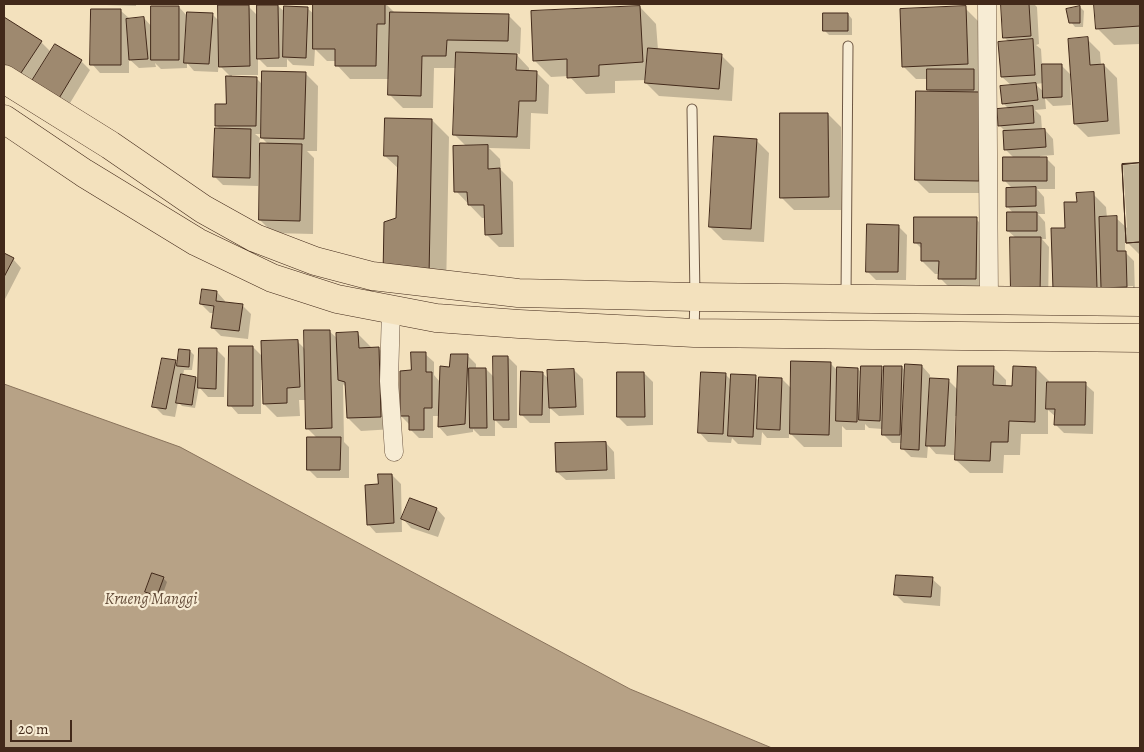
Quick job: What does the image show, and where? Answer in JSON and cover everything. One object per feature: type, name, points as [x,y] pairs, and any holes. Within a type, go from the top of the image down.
[{"type":"highway","points":[[4,79],[110,145],[203,209],[255,238],[315,261],[372,276],[518,293],[1140,302]]},
{"type":"highway","points":[[4,119],[84,173],[197,242],[272,278],[337,299],[436,318],[694,334],[1140,338]]},
{"type":"highway","points":[[518,293],[519,324]]},
{"type":"street","points":[[987,4],[989,301]]},
{"type":"street","points":[[391,309],[389,380],[394,452]]},
{"type":"lane","points":[[846,299],[848,46]]},
{"type":"lane","points":[[692,109],[696,297],[694,334]]},
{"type":"water","name":"Krueng Manggi","points":[[4,384],[180,447],[630,689],[772,748],[4,748]]},
{"type":"building","points":[[313,4],[385,4],[385,24],[377,24],[376,66],[335,66],[335,49],[313,49]]},
{"type":"building","points":[[1001,4],[1029,4],[1031,36],[1003,38]]},
{"type":"building","points":[[1094,4],[1140,4],[1140,26],[1096,29]]},
{"type":"building","points":[[218,5],[249,5],[250,66],[219,67]]},
{"type":"building","points":[[257,5],[278,5],[279,58],[257,59]]},
{"type":"building","points":[[151,6],[179,6],[179,60],[151,60]]},
{"type":"building","points":[[284,6],[308,7],[306,58],[283,57]]},
{"type":"building","points":[[640,6],[643,62],[599,65],[599,76],[567,78],[567,59],[533,61],[531,11]]},
{"type":"building","points":[[966,6],[968,64],[902,67],[900,9]]},
{"type":"building","points":[[1080,6],[1080,23],[1069,23],[1066,9]]},
{"type":"building","points":[[91,9],[121,9],[121,65],[90,65]]},
{"type":"building","points":[[187,12],[213,13],[209,64],[184,63]]},
{"type":"building","points":[[390,12],[509,14],[508,41],[447,40],[446,56],[422,56],[421,96],[388,95]]},
{"type":"building","points":[[823,13],[848,13],[848,31],[823,31]]},
{"type":"building","points":[[4,17],[42,41],[17,79],[4,71]]},
{"type":"building","points":[[144,17],[148,59],[129,60],[126,19]]},
{"type":"building","points":[[1088,37],[1090,65],[1104,64],[1108,121],[1074,124],[1068,39]]},
{"type":"building","points":[[1033,39],[1035,75],[1001,77],[998,42]]},
{"type":"building","points":[[55,44],[82,60],[58,100],[30,84]]},
{"type":"building","points":[[648,48],[722,54],[719,89],[645,83]]},
{"type":"building","points":[[456,52],[517,54],[516,70],[537,71],[536,101],[519,101],[517,137],[453,135]]},
{"type":"building","points":[[1042,64],[1062,64],[1062,97],[1043,98]]},
{"type":"building","points":[[927,69],[974,69],[974,90],[927,90]]},
{"type":"building","points":[[262,71],[306,72],[304,139],[261,138]]},
{"type":"building","points":[[226,76],[257,77],[256,126],[215,126],[215,104],[226,104]]},
{"type":"building","points":[[1036,83],[1038,100],[1002,104],[1000,86]]},
{"type":"building","points":[[916,91],[980,92],[979,181],[915,180]]},
{"type":"building","points":[[1033,106],[1034,123],[998,126],[997,109]]},
{"type":"building","points":[[780,113],[828,113],[829,197],[780,198]]},
{"type":"building","points":[[385,118],[432,119],[429,276],[383,275],[384,222],[396,218],[398,156],[384,156]]},
{"type":"building","points":[[215,128],[251,129],[250,178],[213,177]]},
{"type":"building","points":[[1045,129],[1046,147],[1004,150],[1003,131]]},
{"type":"building","points":[[714,136],[757,139],[751,229],[709,227]]},
{"type":"building","points":[[260,143],[302,144],[300,221],[259,220]]},
{"type":"building","points":[[488,145],[488,169],[500,168],[502,234],[485,235],[484,205],[468,205],[467,192],[454,192],[453,146]]},
{"type":"building","points":[[1003,157],[1047,157],[1047,181],[1003,181]]},
{"type":"building","points":[[1140,163],[1140,242],[1126,243],[1122,165]]},
{"type":"building","points":[[1140,163],[1140,242],[1126,243],[1122,164]]},
{"type":"building","points":[[1036,187],[1036,206],[1006,207],[1006,188]]},
{"type":"building","points":[[1094,192],[1097,288],[1053,290],[1051,228],[1065,228],[1064,202],[1077,202],[1076,193]]},
{"type":"building","points":[[1007,212],[1037,212],[1037,231],[1007,231]]},
{"type":"building","points":[[1117,216],[1117,251],[1126,251],[1127,287],[1101,288],[1099,217]]},
{"type":"building","points":[[914,217],[977,217],[976,279],[938,279],[939,261],[921,261],[921,243],[914,243]]},
{"type":"building","points":[[867,224],[899,225],[898,272],[866,272]]},
{"type":"building","points":[[1010,237],[1041,237],[1040,294],[1011,295]]},
{"type":"building","points":[[4,253],[14,258],[4,277]]},
{"type":"building","points":[[202,289],[217,291],[216,301],[243,304],[239,331],[211,328],[214,306],[200,304]]},
{"type":"building","points":[[304,330],[330,330],[332,428],[306,429]]},
{"type":"building","points":[[358,332],[359,348],[379,347],[381,417],[347,418],[345,382],[338,380],[336,333]]},
{"type":"building","points":[[298,340],[300,387],[287,388],[287,403],[263,404],[261,341]]},
{"type":"building","points":[[229,346],[253,346],[253,406],[228,406]]},
{"type":"building","points":[[199,348],[217,348],[216,389],[198,388]]},
{"type":"building","points":[[179,349],[190,350],[189,367],[177,366]]},
{"type":"building","points":[[411,352],[426,352],[426,372],[432,372],[432,408],[424,408],[424,430],[409,430],[409,416],[400,416],[400,371],[411,370]]},
{"type":"building","points":[[451,354],[468,354],[465,424],[438,427],[440,366],[449,367]]},
{"type":"building","points":[[493,356],[508,356],[509,420],[494,420]]},
{"type":"building","points":[[162,358],[176,360],[166,409],[152,407]]},
{"type":"building","points":[[791,361],[831,362],[829,435],[790,434]]},
{"type":"building","points":[[905,364],[922,365],[919,450],[901,449]]},
{"type":"building","points":[[861,366],[882,366],[880,421],[859,420]]},
{"type":"building","points":[[884,366],[902,366],[900,435],[882,435]]},
{"type":"building","points":[[958,366],[994,366],[993,385],[1012,386],[1013,366],[1036,367],[1035,422],[1009,421],[1008,442],[991,442],[990,461],[955,460]]},
{"type":"building","points":[[837,367],[858,368],[857,422],[836,421]]},
{"type":"building","points":[[469,368],[486,368],[487,428],[470,428]]},
{"type":"building","points":[[574,369],[576,407],[549,408],[547,370]]},
{"type":"building","points":[[521,371],[543,372],[542,415],[520,415]]},
{"type":"building","points":[[617,372],[644,372],[645,417],[617,417]]},
{"type":"building","points":[[701,372],[726,373],[723,434],[698,433]]},
{"type":"building","points":[[181,374],[196,377],[192,405],[176,403]]},
{"type":"building","points":[[731,374],[756,375],[753,437],[728,436]]},
{"type":"building","points":[[759,377],[782,378],[780,430],[757,429]]},
{"type":"building","points":[[930,378],[949,379],[945,446],[926,446]]},
{"type":"building","points":[[1047,382],[1086,382],[1085,425],[1054,425],[1055,409],[1046,409]]},
{"type":"building","points":[[307,437],[341,437],[340,470],[307,470]]},
{"type":"building","points":[[606,442],[607,470],[556,472],[555,443]]},
{"type":"building","points":[[378,474],[392,474],[394,523],[367,525],[365,485],[378,484]]},
{"type":"building","points":[[410,498],[437,508],[429,530],[401,519]]},
{"type":"building","points":[[152,573],[164,577],[157,596],[145,592]]},
{"type":"building","points":[[896,575],[933,577],[931,597],[894,595]]}]
